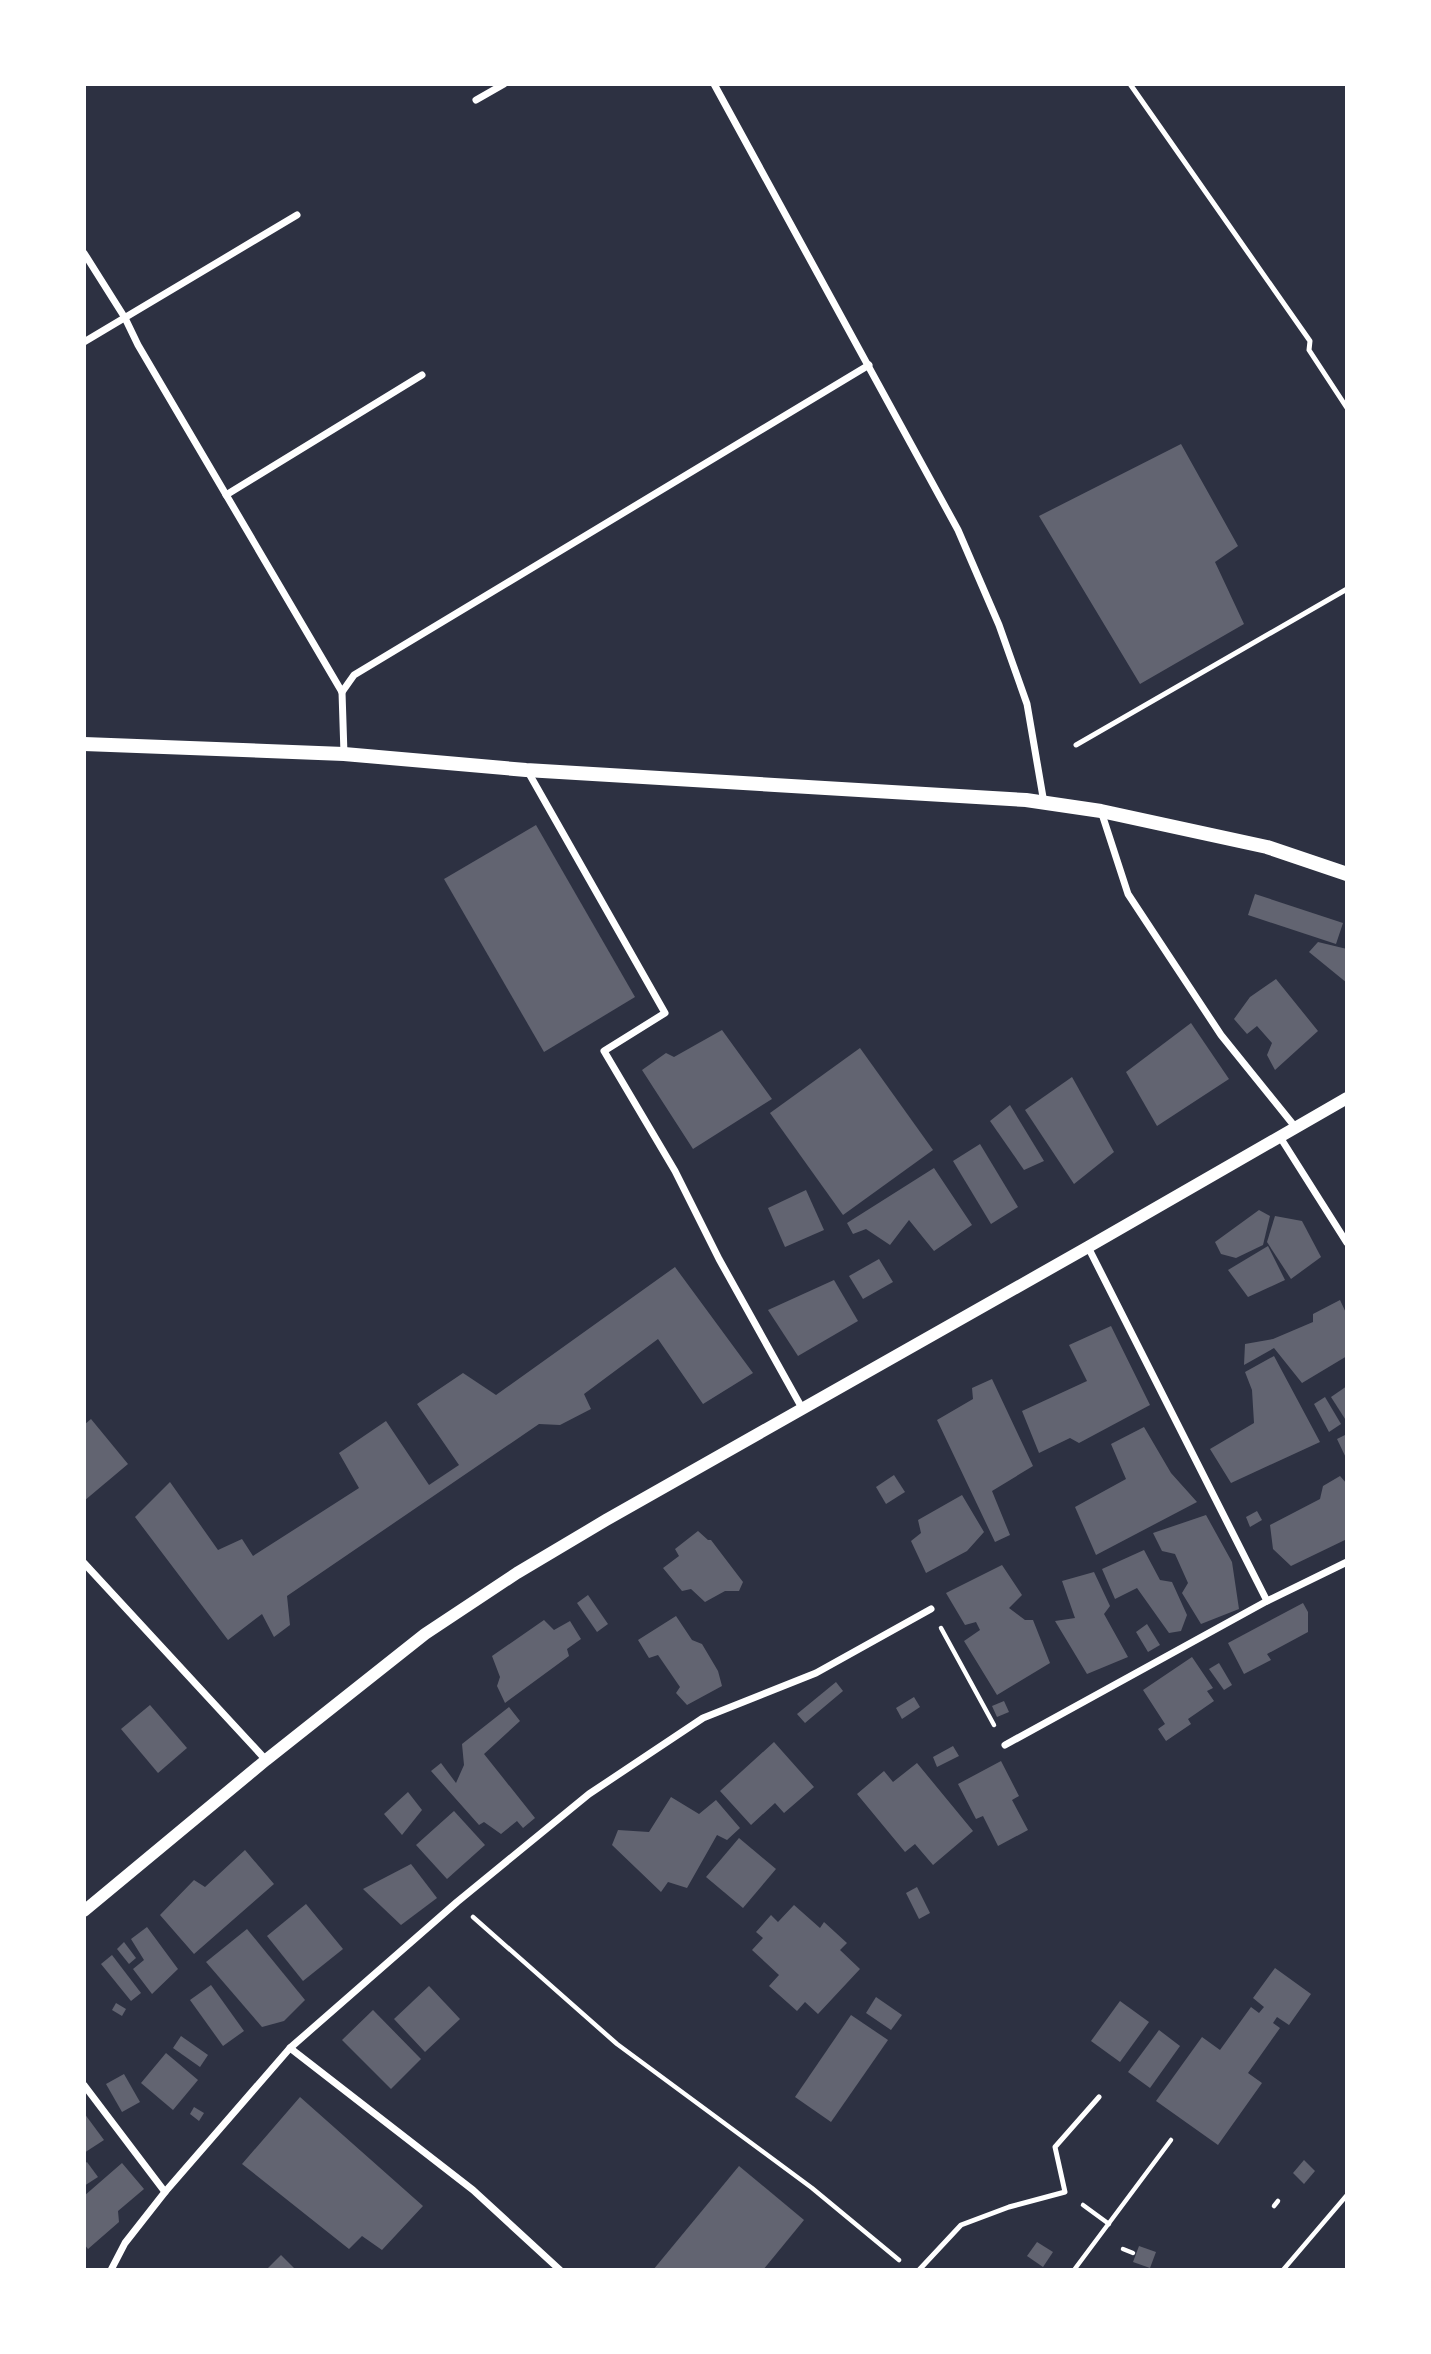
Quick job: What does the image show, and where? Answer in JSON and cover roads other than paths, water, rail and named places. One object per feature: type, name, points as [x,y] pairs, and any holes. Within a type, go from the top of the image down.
[{"type":"main road","points":[[84,744],[344,754],[526,770],[1026,800],[1101,811],[1267,847],[1347,874]]},
{"type":"street","points":[[477,100],[504,84]]},
{"type":"street","points":[[713,84],[958,530],[999,625],[1027,704],[1044,803]]},
{"type":"street","points":[[84,342],[297,215]]},
{"type":"street","points":[[84,253],[125,318],[138,345],[342,692],[344,754]]},
{"type":"street","points":[[342,692],[354,675],[869,365]]},
{"type":"street","points":[[226,495],[422,375]]},
{"type":"street","points":[[526,770],[665,1013],[604,1051],[675,1171],[719,1259],[802,1408]]},
{"type":"street","points":[[1101,811],[1128,894],[1220,1035],[1297,1128]]},
{"type":"street","points":[[84,1911],[266,1760],[425,1634],[517,1573],[1347,1098]]},
{"type":"street","points":[[1280,1138],[1347,1243]]},
{"type":"street","points":[[1088,1247],[1267,1601]]},
{"type":"street","points":[[1005,1745],[1267,1601],[1347,1562]]},
{"type":"street","points":[[84,1563],[266,1760]]},
{"type":"street","points":[[111,2270],[125,2244],[165,2192],[290,2048],[457,1902],[589,1794],[703,1718],[816,1673],[931,1609]]},
{"type":"street","points":[[290,2048],[473,2190],[560,2270]]},
{"type":"street","points":[[84,2085],[165,2192]]},
{"type":"lane","points":[[1130,84],[1310,341],[1309,350],[1347,408]]},
{"type":"lane","points":[[1076,745],[1347,589]]},
{"type":"lane","points":[[919,2270],[961,2225],[1009,2207],[1065,2192],[1055,2147],[1099,2097]]}]
